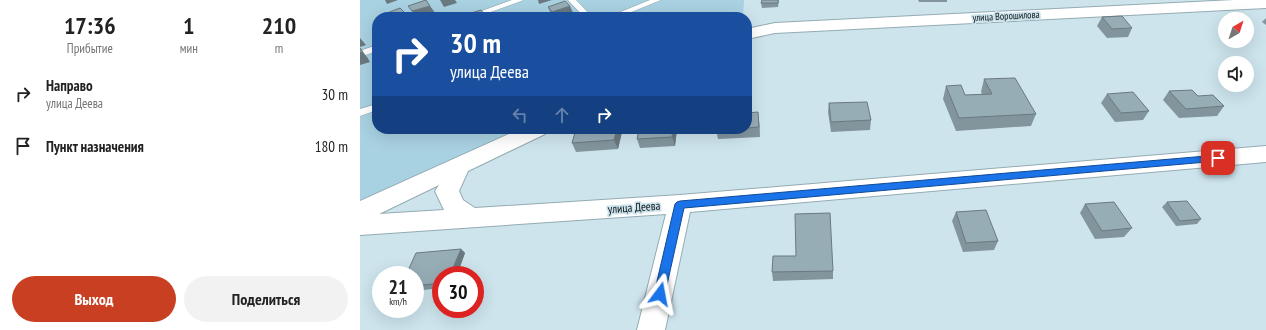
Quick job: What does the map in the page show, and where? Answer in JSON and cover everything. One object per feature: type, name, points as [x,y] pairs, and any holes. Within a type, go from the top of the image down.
[{"type":"street","name":"улица Ворошилова","points":[[752,33],[775,28],[1264,3]]},
{"type":"street","points":[[360,212],[527,134]]},
{"type":"street","name":"улица Деева","points":[[360,225],[680,204],[1266,154]]},
{"type":"street","points":[[460,165],[447,191],[454,206],[472,218]]},
{"type":"street","points":[[651,330],[680,204]]},
{"type":"lane","points":[[484,12],[520,0]]},
{"type":"lane","points":[[572,0],[583,12]]},
{"type":"lane","points":[[625,12],[657,0]]},
{"type":"lane","points":[[360,54],[372,50]]},
{"type":"lane","points":[[360,113],[372,109]]},
{"type":"shaded area","points":[[360,0],[744,0],[743,12],[372,12],[372,134],[526,134],[360,212]]},
{"type":"building","points":[[426,0],[430,6],[412,11],[408,6]]},
{"type":"building","points":[[762,0],[778,0],[778,3],[761,3]]},
{"type":"building","points":[[565,1],[570,6],[552,12],[548,7]]},
{"type":"building","points":[[400,8],[404,12],[390,12]]},
{"type":"building","points":[[1122,16],[1132,28],[1112,29],[1102,17]]},
{"type":"building","points":[[1015,78],[1036,114],[959,118],[946,86],[961,85],[965,95],[992,94],[984,79]]},
{"type":"building","points":[[1192,90],[1198,96],[1213,95],[1224,106],[1186,109],[1169,91]]},
{"type":"building","points":[[1133,92],[1149,111],[1121,113],[1107,94]]},
{"type":"building","points":[[867,102],[871,120],[831,122],[829,103]]},
{"type":"building","points":[[758,112],[759,127],[752,128],[752,113]]},
{"type":"building","points":[[575,134],[616,134],[614,140],[572,143]]},
{"type":"building","points":[[638,134],[672,134],[672,137],[637,139]]},
{"type":"building","points":[[1187,201],[1201,219],[1180,221],[1167,202]]},
{"type":"building","points":[[1114,202],[1132,228],[1102,231],[1085,204]]},
{"type":"building","points":[[986,210],[998,241],[966,243],[956,212]]},
{"type":"building","points":[[830,213],[833,271],[772,272],[773,256],[796,256],[795,214]]},
{"type":"building","points":[[461,249],[454,266],[432,266],[432,284],[424,285],[424,266],[410,266],[416,253]]},
{"type":"route","points":[[660,294],[680,204],[1218,158]]}]
